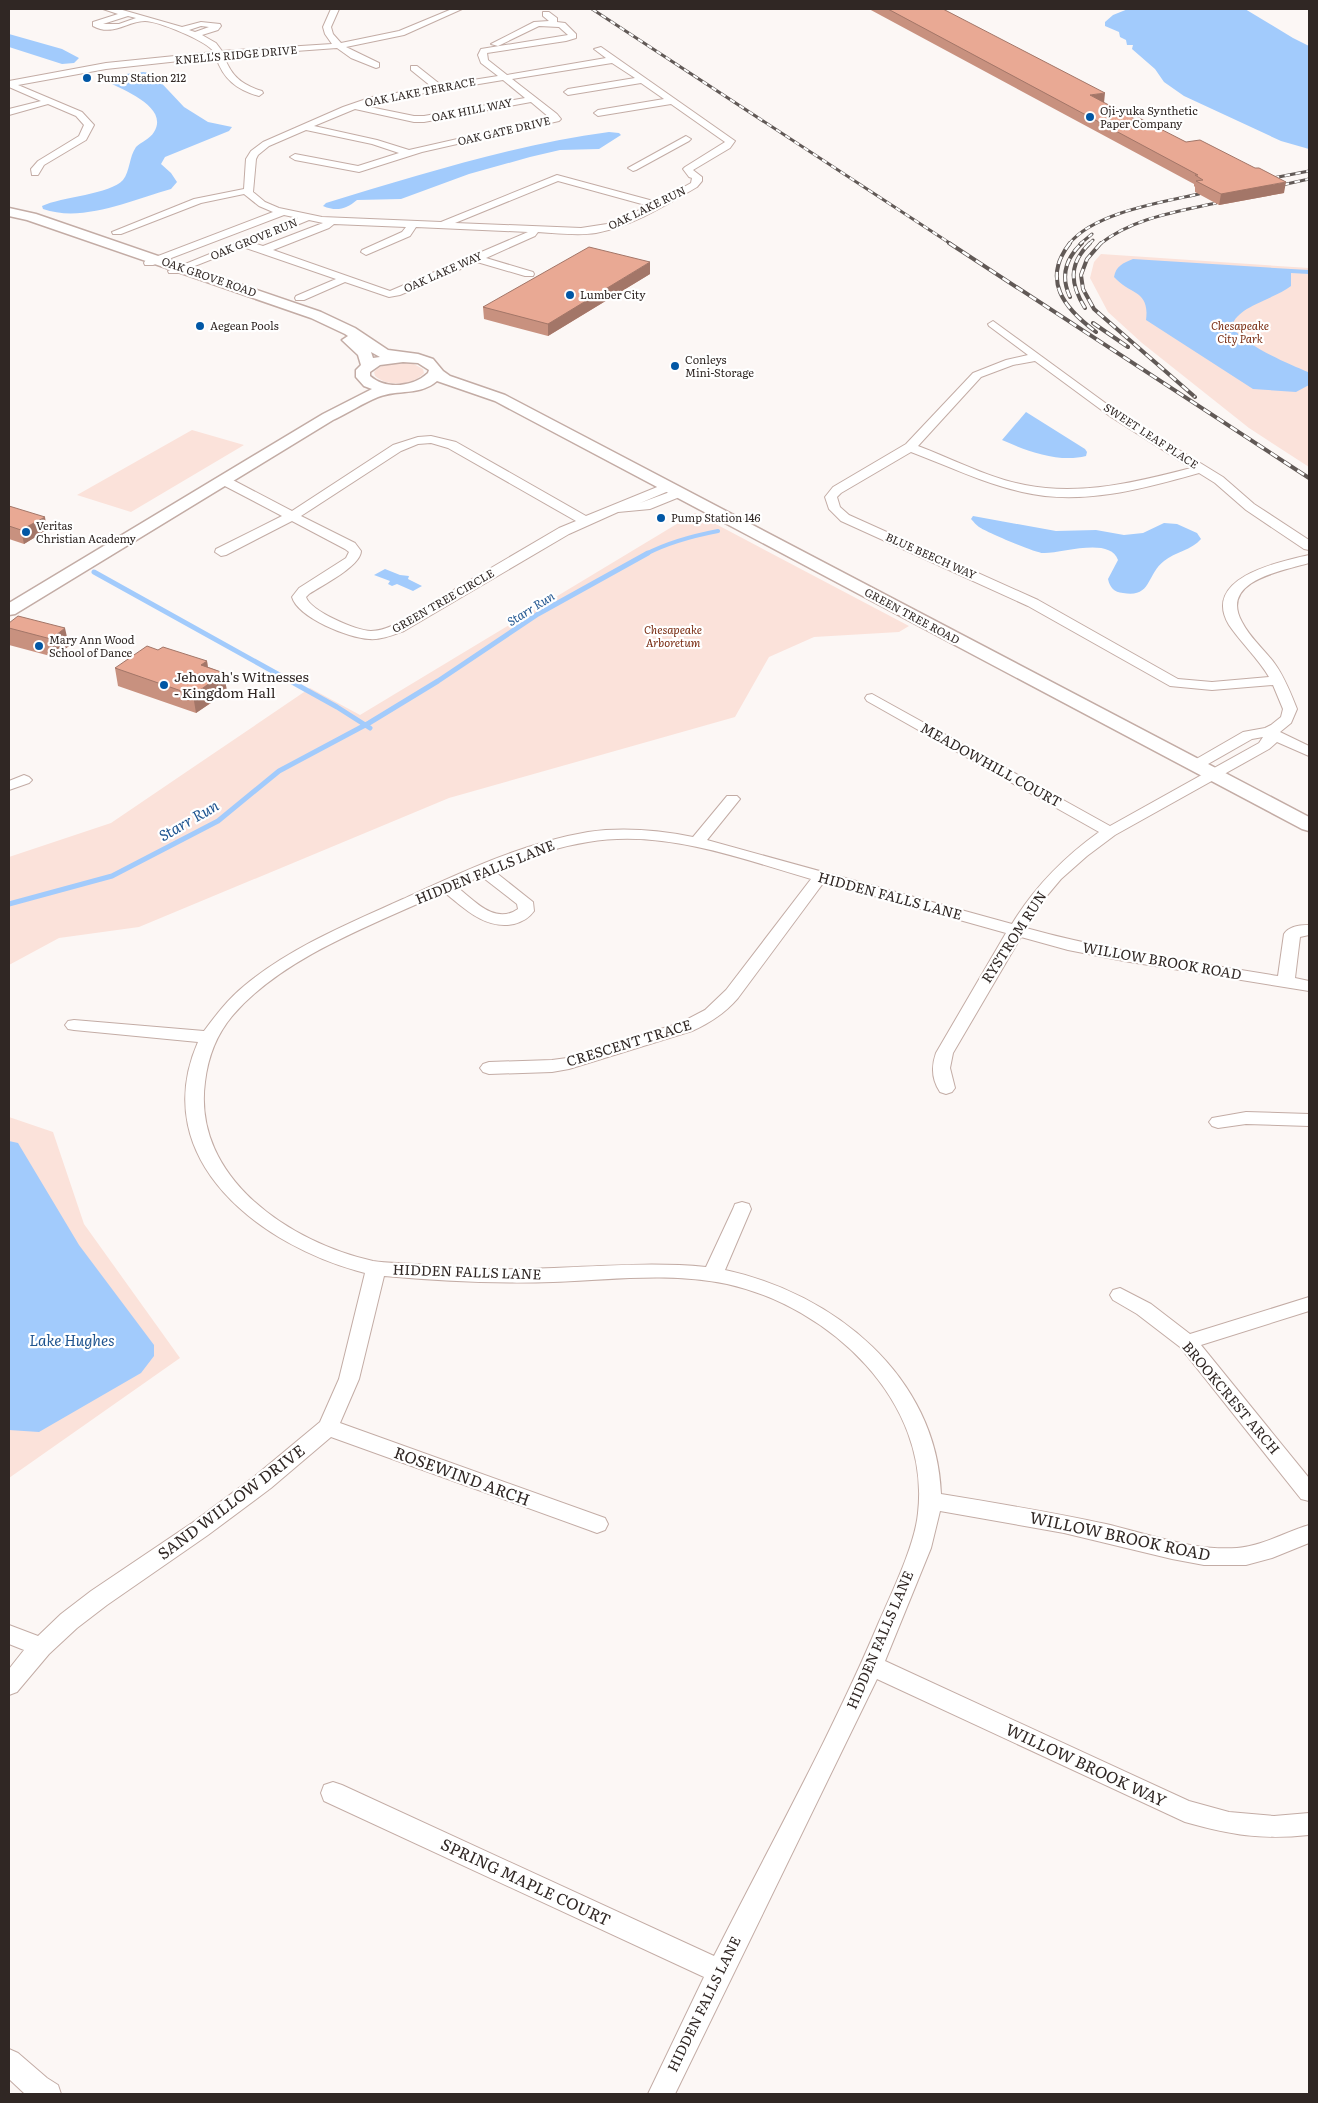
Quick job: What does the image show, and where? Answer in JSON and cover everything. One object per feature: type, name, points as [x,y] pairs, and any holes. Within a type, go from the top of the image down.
[{"type":"street","points":[[107,9],[144,18],[194,35],[211,43],[220,54],[224,68],[239,85],[259,93]]},
{"type":"street","points":[[335,9],[328,22],[329,34],[351,55],[376,65]]},
{"type":"street","name":"KNELL'S RIDGE DRIVE","points":[[9,84],[88,68],[220,54],[340,45],[393,35],[458,9]]},
{"type":"street","points":[[128,14],[96,24],[102,27],[112,27],[144,18]]},
{"type":"street","points":[[546,14],[554,20],[552,23]]},
{"type":"street","points":[[552,23],[562,25],[574,36],[566,39],[484,51],[499,41],[537,24],[552,23]]},
{"type":"street","points":[[179,30],[201,24],[217,26],[194,35]]},
{"type":"street","points":[[598,49],[730,141],[727,146],[702,160],[662,152]]},
{"type":"street","name":"OAK GATE DRIVE","points":[[408,153],[556,120],[554,116],[484,61],[482,54],[484,51]]},
{"type":"street","name":"OAK LAKE TERRACE","points":[[248,191],[251,159],[254,153],[266,144],[353,106],[374,99],[612,60]]},
{"type":"street","points":[[414,68],[439,88]]},
{"type":"street","points":[[568,92],[641,80]]},
{"type":"street","points":[[9,84],[83,117],[89,125],[82,138],[41,163],[35,173]]},
{"type":"street","name":"OAK HILL WAY","points":[[353,106],[424,120],[532,98]]},
{"type":"street","points":[[9,112],[50,101]]},
{"type":"street","points":[[598,113],[671,101]]},
{"type":"street","points":[[306,127],[389,146],[408,153]]},
{"type":"street","points":[[634,168],[686,139]]},
{"type":"street","points":[[295,156],[335,166],[328,169],[328,173],[344,174],[408,153]]},
{"type":"street","name":"OAK LAKE RUN","points":[[306,218],[331,221],[440,226],[601,230],[694,185],[697,177],[689,172],[688,169],[702,160]]},
{"type":"street","points":[[440,226],[556,178],[656,205]]},
{"type":"street","points":[[117,232],[204,199],[227,193],[248,191],[262,204],[282,212],[306,218]]},
{"type":"street","name":"OAK GROVE ROAD","points":[[9,212],[334,323],[383,353],[402,358]]},
{"type":"street","name":"OAK GROVE RUN","points":[[154,261],[282,212]]},
{"type":"street","name":"OAK GROVE RUN","points":[[177,269],[306,218]]},
{"type":"street","points":[[263,250],[325,226],[331,221]]},
{"type":"street","points":[[366,252],[406,234],[413,224]]},
{"type":"street","name":"OAK LAKE WAY","points":[[243,243],[384,293],[392,293],[531,234],[535,229]]},
{"type":"street","points":[[476,258],[529,274]]},
{"type":"street","name":"OAK GROVE ROAD","points":[[177,269],[332,330],[366,353],[367,374]]},
{"type":"street","points":[[300,298],[344,278]]},
{"type":"street","name":"SWEET LEAF PLACE","points":[[993,324],[1115,414],[1219,480],[1250,508],[1309,546]]},
{"type":"street","name":"BLUE BEECH WAY","points":[[1038,357],[1010,362],[977,375],[910,447],[837,490],[830,497],[831,504],[836,512],[845,518],[1033,602],[1175,683],[1212,686],[1278,681]]},
{"type":"street","points":[[328,417],[367,374],[383,360],[402,358]]},
{"type":"street","name":"GREEN TREE ROAD","points":[[402,358],[429,363],[435,367],[436,373],[445,379],[490,393],[1309,825]]},
{"type":"street","points":[[417,386],[430,380],[436,373]]},
{"type":"street","points":[[367,374],[376,386],[393,388]]},
{"type":"street","name":"GREEN TREE ROAD","points":[[393,388],[417,386],[448,387],[516,407]]},
{"type":"street","points":[[9,610],[328,417],[373,394],[393,388]]},
{"type":"street","points":[[221,552],[292,516],[406,443],[426,439],[438,440],[452,445],[585,521]]},
{"type":"street","points":[[910,447],[999,482],[1052,492],[1091,493],[1115,490],[1200,469]]},
{"type":"street","name":"GREEN TREE CIRCLE","points":[[224,481],[332,536],[355,551],[351,561],[299,596],[300,601],[309,611],[358,633],[368,635],[388,633],[399,628],[585,521],[616,508],[673,490]]},
{"type":"street","points":[[1196,765],[1248,735],[1269,732],[1286,721],[1290,715],[1290,709],[1278,681],[1269,666],[1233,621],[1229,610],[1229,601],[1234,590],[1248,580],[1309,559]]},
{"type":"street","name":"MEADOWHILL COURT","points":[[872,698],[1110,832]]},
{"type":"street","points":[[1269,732],[1309,752]]},
{"type":"street","name":"RYSTROM RUN","points":[[946,1088],[940,1074],[940,1060],[1016,929],[1033,902],[1055,876],[1081,853],[1110,832],[1264,746],[1271,740],[1269,732]]},
{"type":"street","points":[[9,786],[24,780]]},
{"type":"street","points":[[697,842],[732,799]]},
{"type":"street","name":"HIDDEN FALLS LANE","points":[[661,2094],[719,1971],[872,1666],[898,1606],[927,1524],[929,1501],[927,1466],[919,1431],[903,1398],[881,1367],[863,1349],[833,1324],[799,1304],[761,1288],[713,1274],[642,1270],[555,1275],[484,1275],[376,1268],[331,1255],[291,1236],[256,1214],[230,1189],[207,1154],[198,1132],[194,1101],[197,1071],[208,1038],[224,1016],[246,993],[284,964],[335,937],[446,886],[559,843],[593,836],[628,834],[664,836],[697,842],[1016,929]]},
{"type":"street","points":[[446,886],[493,920],[504,922],[520,917],[526,911],[525,902],[484,871]]},
{"type":"street","name":"CRESCENT TRACE","points":[[489,1068],[552,1066],[569,1063],[686,1027],[717,1011],[732,994],[820,877]]},
{"type":"street","name":"WILLOW BROOK ROAD","points":[[1016,929],[1068,945],[1124,956],[1309,986]]},
{"type":"street","points":[[1286,982],[1292,934],[1301,930],[1309,930]]},
{"type":"street","points":[[74,1025],[208,1038]]},
{"type":"street","points":[[1218,1122],[1256,1118],[1309,1120]]},
{"type":"street","points":[[713,1274],[742,1209]]},
{"type":"street","name":"SAND WILLOW DRIVE","points":[[9,1685],[42,1647],[69,1621],[247,1494],[328,1427],[349,1379],[376,1268]]},
{"type":"street","name":"BROOKCREST ARCH","points":[[1120,1294],[1144,1309],[1187,1342],[1309,1493]]},
{"type":"street","points":[[1187,1342],[1309,1304]]},
{"type":"street","name":"ROSEWIND ARCH","points":[[328,1427],[597,1524]]},
{"type":"street","name":"WILLOW BROOK ROAD","points":[[929,1501],[1017,1514],[1109,1534],[1173,1551],[1216,1557],[1238,1557],[1258,1553],[1309,1534]]},
{"type":"street","points":[[9,1634],[42,1647]]},
{"type":"street","name":"WILLOW BROOK WAY","points":[[872,1666],[1185,1811],[1230,1823],[1274,1827],[1309,1824]]},
{"type":"street","name":"SPRING MAPLE COURT","points":[[333,1793],[719,1971]]},
{"type":"street","points":[[9,2062],[37,2087],[48,2094]]},
{"type":"green space","name":"Chesapeake City Park","points":[[1101,254],[1309,268],[1309,467],[1249,428],[1142,343],[1108,312],[1090,278],[1094,262]]},
{"type":"green space","points":[[403,362],[412,363],[423,369],[424,373],[413,381],[400,384],[386,382],[375,376],[374,372],[381,367]]},
{"type":"green space","points":[[192,430],[244,445],[131,512],[77,495]]},
{"type":"green space","name":"Chesapeake Arboretum","points":[[695,513],[909,626],[899,632],[814,637],[769,657],[735,717],[449,798],[139,927],[59,938],[9,965],[9,857],[111,823],[310,688],[360,715]]},
{"type":"green space","name":"Lake Hughes","points":[[9,1117],[53,1132],[84,1224],[180,1358],[9,1478]]},
{"type":"water","points":[[1128,9],[1245,9],[1309,46],[1309,149],[1281,141],[1184,96],[1164,82],[1155,69],[1132,49],[1133,45],[1127,45],[1126,40],[1120,37],[1119,32],[1105,26],[1105,22],[1113,15]]},
{"type":"water","points":[[9,34],[62,49],[79,58],[74,63],[62,64],[9,47]]},
{"type":"water","points":[[143,72],[152,73],[184,107],[208,122],[232,127],[229,131],[165,157],[161,164],[177,182],[171,189],[91,212],[58,213],[43,209],[42,206],[50,203],[108,189],[123,180],[136,147],[148,139],[154,132],[157,123],[155,114],[149,106],[104,80],[109,76]]},
{"type":"water","points":[[609,132],[621,135],[599,149],[560,150],[530,157],[469,174],[401,199],[357,200],[349,206],[337,209],[323,206],[326,203],[466,162],[537,145]]},
{"type":"water","points":[[1133,259],[1291,269],[1291,286],[1241,313],[1235,319],[1232,326],[1255,347],[1308,372],[1309,385],[1296,392],[1253,389],[1146,320],[1145,303],[1142,298],[1114,277],[1120,265]]},
{"type":"water","points":[[1026,412],[1085,449],[1087,452],[1086,456],[1065,458],[1043,455],[1002,440]]},
{"type":"water","points":[[973,516],[1056,531],[1096,530],[1124,535],[1143,533],[1164,523],[1177,524],[1197,533],[1201,539],[1193,546],[1164,561],[1144,589],[1132,594],[1117,592],[1110,585],[1108,579],[1118,560],[1113,553],[1105,549],[1084,548],[1051,553],[1039,552],[983,530],[971,519]]},
{"type":"water","points":[[385,569],[400,575],[409,576],[408,579],[422,586],[413,591],[397,584],[392,586],[388,584],[390,581],[374,575]]},
{"type":"water","name":"Lake Hughes","points":[[9,1141],[18,1143],[79,1245],[154,1345],[154,1356],[141,1373],[39,1432],[9,1430]]},
{"type":"building","points":[[888,9],[943,9],[1105,93],[1090,95],[1135,119],[1139,118],[1186,142],[1200,140],[1286,182],[1221,194],[1196,181],[1203,180],[1195,175],[1198,175]]},
{"type":"building","name":"Lumber City","points":[[589,247],[650,262],[548,324],[483,307]]},
{"type":"building","points":[[9,506],[45,517],[21,530],[9,526]]},
{"type":"building","points":[[18,616],[65,628],[51,639],[9,628],[9,623]]},
{"type":"building","points":[[147,646],[158,650],[163,647],[207,661],[201,665],[224,673],[193,695],[115,668]]},
{"type":"waterway","points":[[1291,271],[1309,272]]},
{"type":"waterway","name":"Starr Run","points":[[647,553],[681,540],[718,531]]},
{"type":"waterway","name":"Starr Run","points":[[365,725],[438,681],[538,614],[647,553]]},
{"type":"waterway","name":"Starr Run","points":[[94,572],[337,707],[365,725]]},
{"type":"waterway","name":"Starr Run","points":[[9,904],[112,876],[218,821],[279,771],[365,725]]},
{"type":"waterway","name":"Starr Run","points":[[365,725],[370,728]]},
{"type":"railway","points":[[592,9],[951,244]]},
{"type":"railway","points":[[1263,180],[1309,171]]},
{"type":"railway","points":[[1273,187],[1309,179]]},
{"type":"railway","points":[[1070,243],[1080,233],[1094,224],[1129,210],[1199,194]]},
{"type":"railway","points":[[1100,244],[1126,228],[1155,217],[1216,203]]},
{"type":"railway","points":[[1080,244],[1092,234]]},
{"type":"railway","points":[[1090,243],[1093,240]]},
{"type":"railway","points":[[949,243],[1309,478]]},
{"type":"railway","points":[[1070,243],[1061,256],[1057,269],[1057,281],[1060,292],[1074,313],[1096,332]]},
{"type":"railway","points":[[1070,297],[1065,282],[1066,268],[1072,255],[1082,243]]},
{"type":"railway","points":[[1085,308],[1076,291],[1074,274],[1078,259],[1090,243]]},
{"type":"railway","points":[[1100,244],[1087,259],[1081,275],[1083,289],[1094,309],[1195,397]]},
{"type":"railway","points":[[1093,323],[1128,347]]},
{"type":"place","name":"Pump Station 212","points":[[87,78]]},
{"type":"place","name":"Oji-yuka Synthetic Paper Company","points":[[1090,117]]},
{"type":"place","name":"Lumber City","points":[[570,295]]},
{"type":"place","name":"Aegean Pools","points":[[200,326]]},
{"type":"place","name":"Conleys Mini-Storage","points":[[675,366]]},
{"type":"place","name":"Pump Station 146","points":[[661,518]]},
{"type":"place","name":"Veritas Christian Academy","points":[[26,532]]},
{"type":"place","name":"Mary Ann Wood School of Dance","points":[[39,646]]},
{"type":"place","name":"Jehovah's Witnesses - Kingdom Hall","points":[[164,685]]}]
